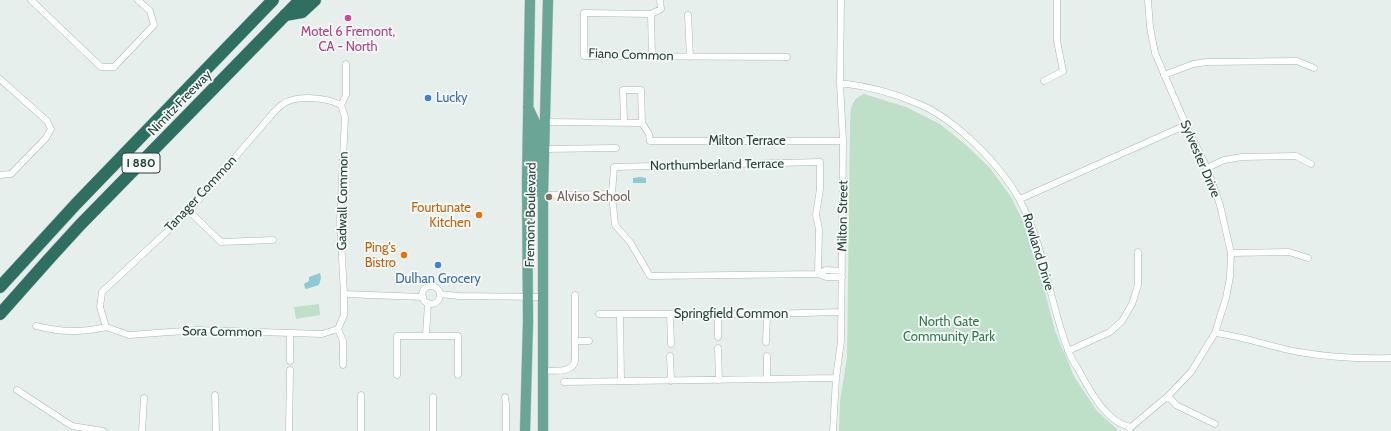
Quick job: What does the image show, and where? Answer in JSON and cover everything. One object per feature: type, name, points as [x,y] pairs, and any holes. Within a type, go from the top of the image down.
[{"type":"highway","name":"Nimitz Freeway","points":[[0,276],[261,0]]},
{"type":"highway","name":"I 880","points":[[0,287],[76,204],[272,0]]},
{"type":"highway","name":"Nimitz Freeway","points":[[0,314],[80,226],[300,0]]},
{"type":"highway","points":[[285,15],[302,12],[315,0]]},
{"type":"main road","name":"Fremont Boulevard","points":[[525,431],[528,297],[527,181],[530,0]]},
{"type":"main road","name":"Fremont Boulevard","points":[[543,431],[542,371],[544,195],[548,0]]},
{"type":"main road","points":[[528,107],[535,122],[534,186],[544,195]]},
{"type":"street","points":[[31,0],[101,67],[114,67],[154,25],[150,11],[138,0]]},
{"type":"street","points":[[652,57],[651,14],[661,9],[660,0]]},
{"type":"street","name":"Milton Street","points":[[833,431],[836,378],[841,341],[843,141],[840,83],[841,0]]},
{"type":"street","points":[[1044,81],[1063,72],[1057,41],[1057,0]]},
{"type":"street","name":"Sylvester Drive","points":[[1130,429],[1168,396],[1191,372],[1214,333],[1226,298],[1230,277],[1231,253],[1220,205],[1207,168],[1186,125],[1155,53],[1150,27],[1148,0]]},
{"type":"street","name":"Fiano Common","points":[[651,14],[584,13],[584,56],[787,57]]},
{"type":"street","points":[[688,15],[690,57]]},
{"type":"street","points":[[1164,75],[1193,64],[1207,62],[1297,61],[1314,68]]},
{"type":"street","points":[[341,105],[346,95],[346,64]]},
{"type":"street","points":[[0,79],[47,121],[51,129],[46,138],[11,174],[0,176]]},
{"type":"street","name":"Rowland Drive","points":[[840,83],[880,90],[920,104],[942,117],[979,147],[994,164],[1020,199],[1033,230],[1068,351],[1087,385],[1104,410],[1121,425],[1130,429]]},
{"type":"street","points":[[546,122],[642,123],[641,90],[623,90],[624,122]]},
{"type":"street","name":"Tanager Common","points":[[106,327],[100,307],[102,292],[189,211],[274,112],[284,103],[297,98],[324,99],[341,105]]},
{"type":"street","name":"Gadwall Common","points":[[338,330],[344,315],[340,221],[345,117],[341,105]]},
{"type":"street","name":"Milton Terrace","points":[[642,123],[649,134],[650,141],[843,141]]},
{"type":"street","points":[[1020,199],[1186,125]]},
{"type":"street","points":[[545,150],[616,148]]},
{"type":"street","points":[[1207,168],[1224,160],[1242,157],[1296,156],[1311,164]]},
{"type":"street","name":"Northumberland Terrace","points":[[612,194],[614,167],[820,162],[820,189],[816,215],[819,229],[818,274]]},
{"type":"street","points":[[544,195],[612,194],[615,225],[630,242],[650,276],[818,274],[826,270],[842,274]]},
{"type":"street","points":[[189,211],[221,242],[273,240]]},
{"type":"street","points":[[1068,351],[1110,332],[1122,321],[1132,304],[1138,286],[1138,252]]},
{"type":"street","points":[[1231,253],[1289,252],[1308,258]]},
{"type":"street","points":[[428,303],[424,300],[423,291],[429,286],[436,288],[440,294]]},
{"type":"street","points":[[344,294],[423,297]]},
{"type":"street","points":[[440,294],[459,296],[543,297]]},
{"type":"street","points":[[428,303],[435,302],[439,299],[440,294]]},
{"type":"street","points":[[542,371],[563,370],[572,367],[575,360],[575,295]]},
{"type":"street","points":[[426,335],[428,303]]},
{"type":"street","name":"Springfield Common","points":[[599,314],[767,314],[841,312]]},
{"type":"street","points":[[620,314],[621,381]]},
{"type":"street","points":[[670,314],[671,344]]},
{"type":"street","points":[[718,314],[718,336]]},
{"type":"street","points":[[766,342],[767,314]]},
{"type":"street","points":[[36,326],[56,331],[90,331],[106,327]]},
{"type":"street","name":"Sora Common","points":[[106,327],[129,335],[198,330],[322,334],[338,330]]},
{"type":"street","points":[[338,330],[343,341],[342,365]]},
{"type":"street","points":[[1214,333],[1230,334],[1298,352],[1369,359],[1391,358]]},
{"type":"street","points":[[290,334],[290,361]]},
{"type":"street","points":[[397,375],[397,336],[426,335],[458,336],[458,375]]},
{"type":"street","points":[[574,341],[588,341]]},
{"type":"street","points":[[718,348],[719,380]]},
{"type":"street","points":[[670,356],[672,381]]},
{"type":"street","points":[[767,356],[767,379]]},
{"type":"street","points":[[289,431],[290,370]]},
{"type":"street","points":[[564,382],[836,378]]},
{"type":"street","points":[[17,390],[72,426],[102,431]]},
{"type":"street","points":[[215,395],[216,431]]},
{"type":"street","points":[[361,431],[362,395]]},
{"type":"street","points":[[1168,396],[1176,405],[1214,424]]},
{"type":"street","points":[[433,397],[433,431]]},
{"type":"street","points":[[505,397],[506,431]]},
{"type":"street","points":[[142,431],[144,398]]},
{"type":"green space","name":"North Gate Community Park","points":[[864,94],[906,107],[940,124],[966,145],[990,168],[1011,197],[1028,231],[1055,331],[1075,378],[1097,411],[1118,431],[839,431],[840,401],[847,357],[851,108],[855,100]]},
{"type":"green space","points":[[319,304],[320,315],[296,319],[294,307]]},
{"type":"water","points":[[633,178],[646,178],[646,183],[633,183]]},
{"type":"water","points":[[320,273],[321,278],[319,285],[306,289],[304,284],[309,281],[309,277]]},
{"type":"place","name":"Motel 6 Fremont, CA - North","points":[[348,18]]},
{"type":"place","name":"Lucky","points":[[428,98]]},
{"type":"place","name":"Alviso School","points":[[549,197]]},
{"type":"place","name":"Fourtunate Kitchen","points":[[479,215]]},
{"type":"place","name":"Ping's Bistro","points":[[404,255]]},
{"type":"place","name":"Dulhan Grocery","points":[[438,265]]}]
